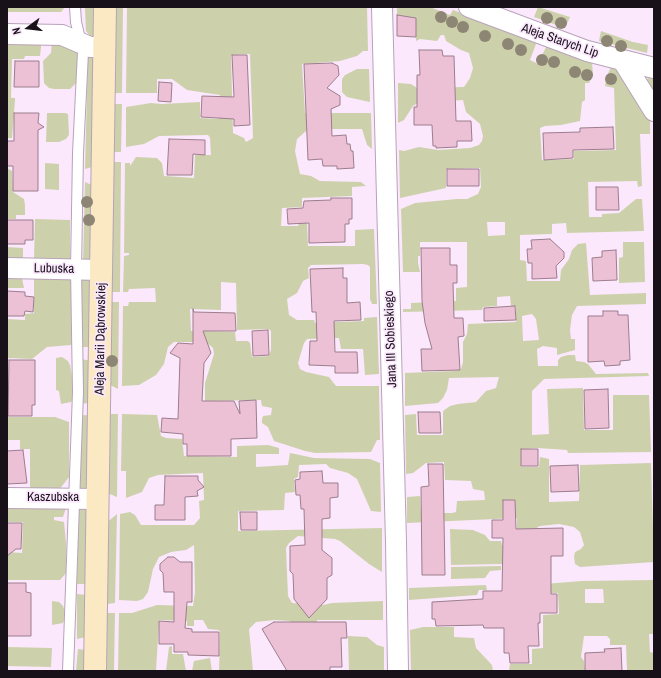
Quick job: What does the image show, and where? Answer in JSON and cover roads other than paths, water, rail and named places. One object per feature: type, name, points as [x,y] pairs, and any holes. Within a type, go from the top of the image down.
[{"type":"street","name":"Aleja Marii Dąbrowskiej","points":[[95,671],[105,7]]},
{"type":"street","name":"Jana III Sobieskiego","points":[[382,7],[398,671]]},
{"type":"street","name":"Aleja Starych Lip","points":[[469,7],[563,43],[623,61],[654,68]]},
{"type":"street","points":[[7,34],[62,35],[90,47],[104,47]]},
{"type":"street","points":[[623,61],[654,112]]},
{"type":"street","name":"Lubuska","points":[[7,268],[102,270]]},
{"type":"street","name":"Kaszubska","points":[[7,498],[98,499]]},
{"type":"lane","points":[[68,671],[78,369],[76,269],[82,44],[76,22],[75,7]]}]
